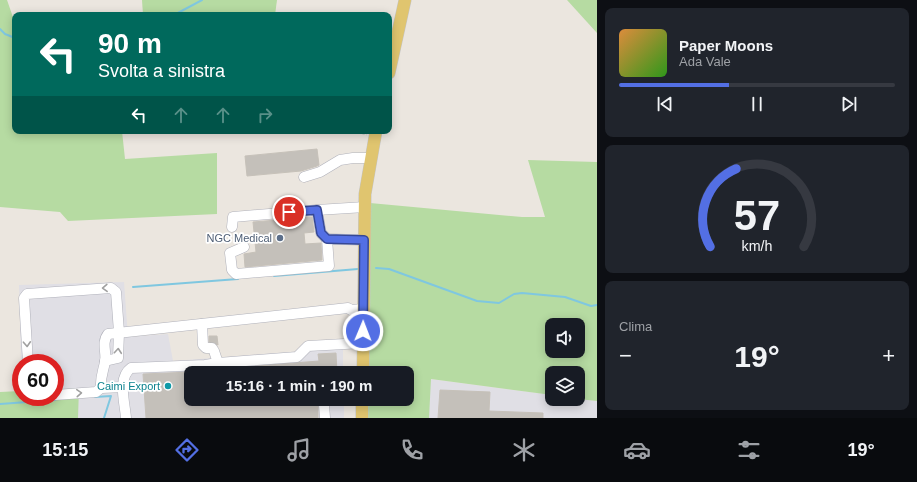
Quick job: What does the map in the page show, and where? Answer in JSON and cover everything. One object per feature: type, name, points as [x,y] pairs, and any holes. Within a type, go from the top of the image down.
[{"type":"main road","points":[[392,59],[405,0]]},
{"type":"main road","points":[[363,366],[364,207],[376,134]]},
{"type":"main road","points":[[362,406],[362,418]]},
{"type":"lane","points":[[304,177],[320,172],[340,160],[371,158]]},
{"type":"lane","points":[[232,227],[233,217],[364,207]]},
{"type":"lane","points":[[244,247],[230,253],[232,270],[236,274],[329,266],[327,239],[321,233],[317,210]]},
{"type":"lane","points":[[327,239],[364,240]]},
{"type":"lane","points":[[27,354],[24,298],[27,294],[111,288],[116,292],[119,332],[118,358],[105,361]]},
{"type":"lane","points":[[101,388],[100,378],[105,361],[105,338],[108,334],[348,308],[351,310],[363,309]]},
{"type":"lane","points":[[202,324],[203,345],[206,348],[212,348],[214,350],[218,363]]},
{"type":"lane","points":[[126,418],[123,378],[126,372],[131,368],[205,365],[297,357],[308,346],[363,343]]},
{"type":"lane","points":[[64,394],[96,392],[101,388],[124,387]]},
{"type":"lane","points":[[324,406],[325,418]]},
{"type":"shaded area","points":[[124,282],[128,337],[168,334],[173,361],[343,348],[343,366],[184,366],[184,406],[344,406],[344,418],[14,418],[16,406],[64,406],[64,354],[21,354],[19,285]]},
{"type":"shaded area","points":[[414,377],[545,394],[545,406],[585,406],[585,400],[597,401],[597,418],[368,418],[393,406],[414,406]]},
{"type":"green space","points":[[0,0],[7,0],[12,14],[12,134],[122,134],[125,159],[217,153],[217,214],[68,221],[60,212],[0,207]]},
{"type":"green space","points":[[142,0],[277,0],[275,12],[143,12]]},
{"type":"green space","points":[[567,0],[597,0],[597,33]]},
{"type":"green space","points":[[528,160],[597,162],[597,401],[585,400],[585,366],[545,366],[545,394],[431,379],[429,418],[366,418],[366,406],[414,406],[414,366],[368,366],[370,203],[522,217],[545,217]]},
{"type":"green space","points":[[79,388],[78,418],[0,418],[0,392],[12,391],[12,406],[64,406],[64,389]]},
{"type":"building","points":[[317,149],[319,165],[317,166],[301,171],[247,176],[245,156]]},
{"type":"building","name":"NGC Medical","points":[[312,217],[314,232],[304,233],[305,244],[321,243],[322,260],[245,267],[244,254],[256,252],[253,222]]},
{"type":"building","points":[[209,336],[217,336],[218,345],[209,342]]},
{"type":"building","points":[[336,353],[337,366],[256,366],[319,361],[318,354]]},
{"type":"building","name":"Caimi Export","points":[[184,372],[184,406],[318,406],[318,418],[146,418],[143,374]]},
{"type":"building","points":[[440,390],[490,392],[489,411],[543,413],[543,418],[438,418]]},
{"type":"waterway","points":[[180,12],[202,0]]},
{"type":"waterway","points":[[0,29],[5,34],[12,37]]},
{"type":"waterway","points":[[376,268],[389,269],[477,301],[499,303],[514,294],[522,293],[565,297],[591,306],[597,305]]},
{"type":"waterway","points":[[274,276],[358,269]]},
{"type":"waterway","points":[[133,287],[238,279]]},
{"type":"waterway","points":[[95,397],[111,396],[104,418]]},
{"type":"waterway","points":[[0,404],[12,403]]},
{"type":"place","name":"NGC Medical","points":[[280,238]]},
{"type":"place","name":"Caimi Export","points":[[168,386]]},
{"type":"route","points":[[289,212],[317,210],[321,233],[327,239],[364,240],[363,331]]}]
